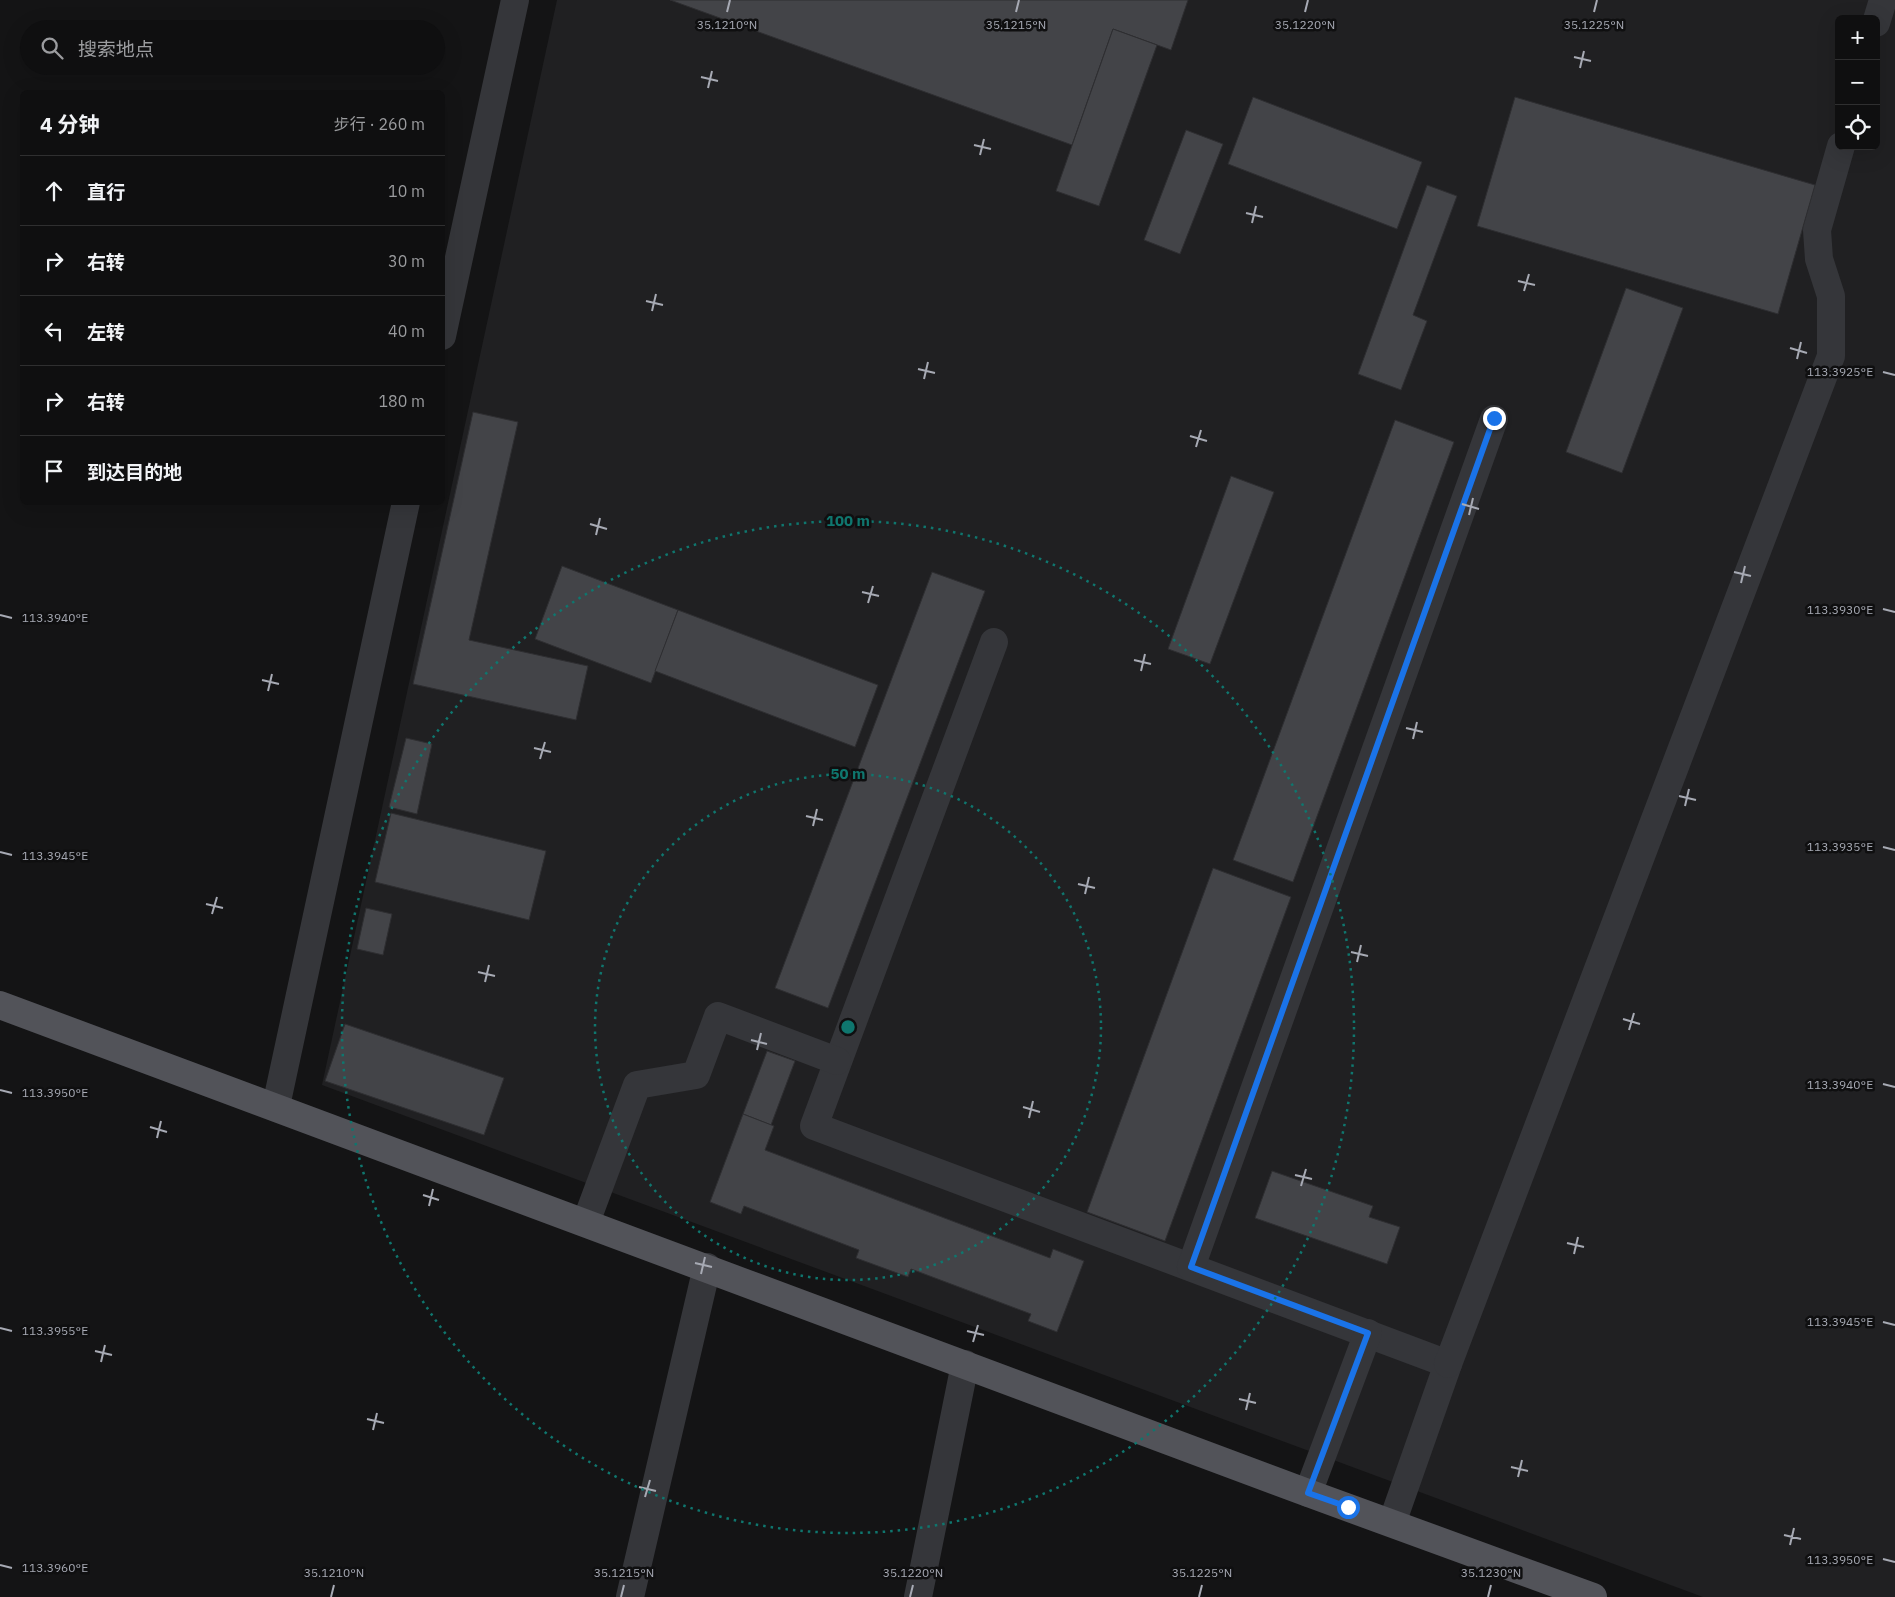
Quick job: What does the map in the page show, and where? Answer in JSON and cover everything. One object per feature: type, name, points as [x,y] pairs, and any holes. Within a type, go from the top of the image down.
[{"type":"main road","points":[[0,1005],[276,1106],[1308,1493],[1593,1597]]},
{"type":"street","points":[[445,322],[515,0]]},
{"type":"street","points":[[1878,15],[1883,0]]},
{"type":"street","points":[[1392,1523],[1448,1364],[1832,356],[1832,296],[1819,259],[1817,230],[1840,150]]},
{"type":"street","points":[[1191,1267],[1494,418]]},
{"type":"street","points":[[276,1106],[405,505]]},
{"type":"street","points":[[994,642],[814,1126],[1448,1364]]},
{"type":"street","points":[[586,1222],[637,1085],[696,1075],[718,1016],[837,1061]]},
{"type":"street","points":[[630,1597],[707,1267]]},
{"type":"street","points":[[1308,1493],[1368,1333]]},
{"type":"street","points":[[918,1597],[966,1364]]},
{"type":"shaded area","points":[[557,0],[1895,0],[1895,1597],[1703,1597],[322,1085]]},
{"type":"building","points":[[670,0],[1188,0],[1171,50],[1113,29],[1072,145]]},
{"type":"building","points":[[1113,29],[1157,45],[1099,206],[1056,191]]},
{"type":"building","points":[[1253,97],[1422,162],[1397,229],[1228,164]]},
{"type":"building","points":[[1515,97],[1815,185],[1778,314],[1477,226]]},
{"type":"building","points":[[1186,130],[1223,144],[1180,254],[1144,240]]},
{"type":"building","points":[[1427,185],[1457,196],[1413,315],[1427,321],[1401,390],[1358,374]]},
{"type":"building","points":[[1626,288],[1683,308],[1622,473],[1566,452]]},
{"type":"building","points":[[473,412],[518,422],[469,640],[588,666],[576,720],[413,684]]},
{"type":"building","points":[[1395,420],[1454,442],[1293,882],[1233,860]]},
{"type":"building","points":[[1231,476],[1274,492],[1210,664],[1168,649]]},
{"type":"building","points":[[562,566],[678,610],[651,683],[535,639]]},
{"type":"building","points":[[932,572],[985,591],[828,1008],[775,988]]},
{"type":"building","points":[[678,610],[878,685],[855,747],[655,671]]},
{"type":"building","points":[[406,738],[432,744],[417,814],[389,807]]},
{"type":"building","points":[[391,813],[546,851],[529,920],[375,882]]},
{"type":"building","points":[[1213,868],[1291,897],[1165,1241],[1087,1212]]},
{"type":"building","points":[[366,908],[392,914],[383,955],[357,949]]},
{"type":"building","points":[[345,1024],[504,1078],[484,1135],[325,1081]]},
{"type":"building","points":[[767,1051],[795,1061],[771,1125],[743,1114]]},
{"type":"building","points":[[743,1114],[774,1126],[765,1150],[1050,1258],[1053,1249],[1084,1261],[1057,1332],[1028,1321],[1031,1314],[911,1269],[908,1277],[856,1258],[859,1250],[744,1206],[741,1214],[710,1202]]},
{"type":"building","points":[[1272,1171],[1373,1206],[1369,1217],[1400,1227],[1387,1264],[1255,1218]]},
{"type":"route","points":[[1348,1507],[1308,1493],[1368,1333],[1191,1267],[1494,418]]}]
